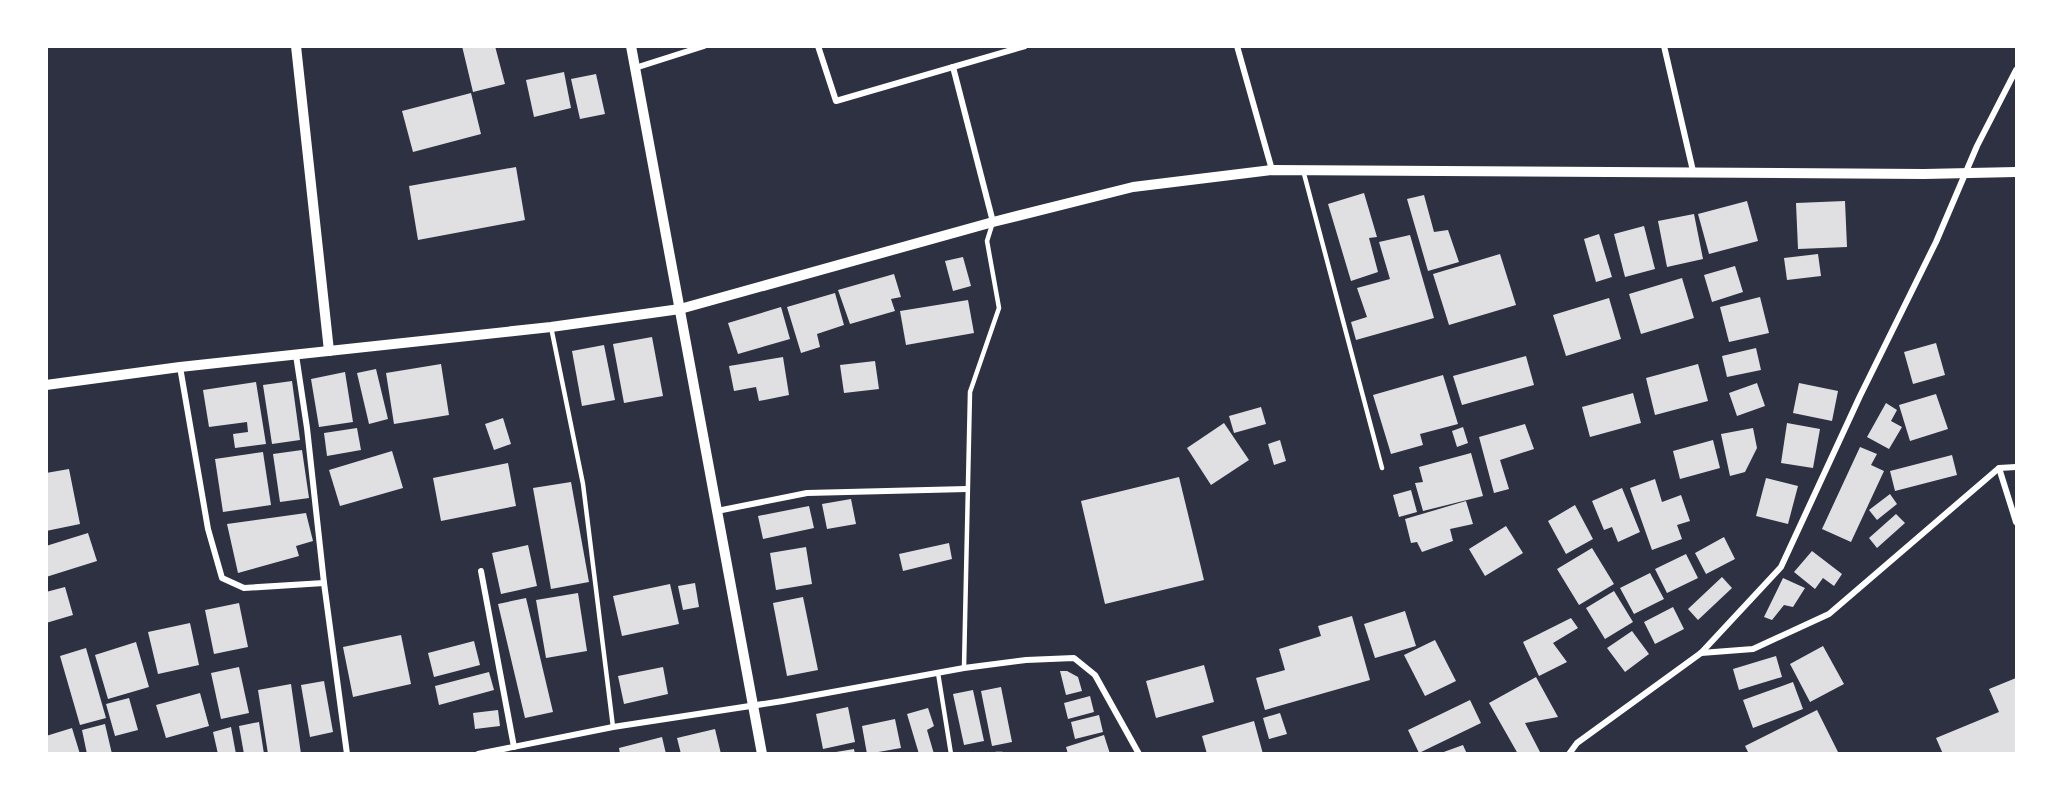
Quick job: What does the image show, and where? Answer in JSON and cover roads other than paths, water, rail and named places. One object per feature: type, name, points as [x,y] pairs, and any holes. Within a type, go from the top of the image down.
[{"type":"street","points":[[296,46],[329,351]]},
{"type":"street","points":[[631,46],[762,753]]},
{"type":"street","points":[[635,68],[704,46]]},
{"type":"street","points":[[818,46],[836,101],[1025,46]]},
{"type":"street","points":[[1237,46],[1272,170]]},
{"type":"street","points":[[1664,46],[1693,171]]},
{"type":"street","points":[[953,68],[993,222]]},
{"type":"street","points":[[1569,753],[1577,743],[1701,653],[1780,567],[1860,396],[1936,242],[1997,104],[2016,70]]},
{"type":"street","points":[[46,385],[180,367],[551,327],[680,309],[993,222],[1133,187],[1272,170],[1924,174],[2016,172]]},
{"type":"street","points":[[296,355],[307,428],[346,753]]},
{"type":"street","points":[[180,367],[208,529],[222,578],[243,588],[324,583]]},
{"type":"street","points":[[1701,653],[1753,649],[1829,614],[1999,468],[2016,467]]},
{"type":"street","points":[[1999,468],[2016,522]]},
{"type":"street","points":[[717,511],[807,493],[967,489]]},
{"type":"street","points":[[482,571],[514,747]]},
{"type":"street","points":[[478,753],[613,727],[753,706],[964,668],[1026,660],[1074,658],[1095,675],[1139,753]]},
{"type":"lane","points":[[1303,170],[1382,468]]},
{"type":"lane","points":[[964,668],[970,392],[999,308],[987,241],[993,222]]},
{"type":"lane","points":[[551,327],[583,484],[613,727]]},
{"type":"lane","points":[[938,673],[951,753]]},
{"type":"lane","points":[[996,753],[1002,753]]}]
